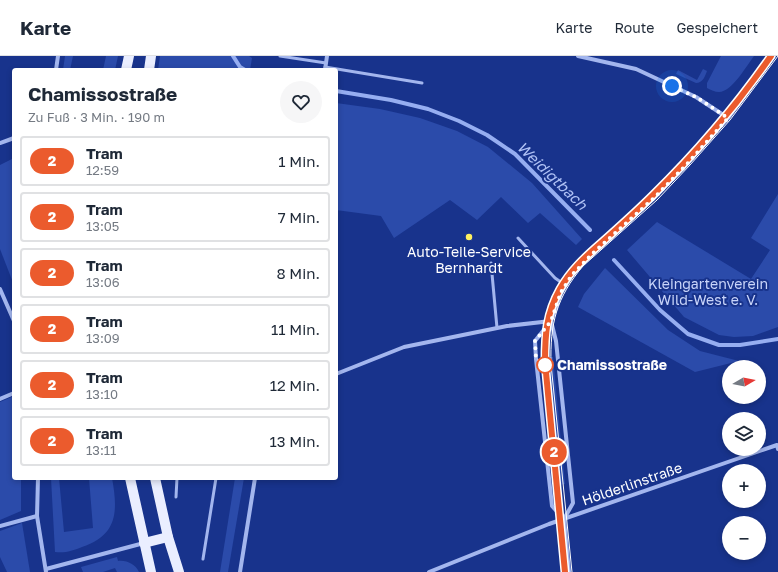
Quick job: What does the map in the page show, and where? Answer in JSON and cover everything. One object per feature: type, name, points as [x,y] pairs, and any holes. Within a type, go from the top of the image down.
[{"type":"main road","points":[[126,68],[129,56]]},
{"type":"main road","points":[[149,68],[151,56]]},
{"type":"main road","points":[[130,480],[150,572]]},
{"type":"main road","points":[[154,480],[178,572]]},
{"type":"main road","points":[[144,543],[168,537]]},
{"type":"street","points":[[56,68],[58,56]]},
{"type":"street","points":[[325,67],[327,56]]},
{"type":"street","points":[[578,56],[636,69],[696,97],[728,118]]},
{"type":"street","points":[[564,519],[552,506],[535,341],[551,321],[565,285],[582,264],[671,181],[728,118],[774,56]]},
{"type":"street","points":[[0,142],[12,139]]},
{"type":"street","points":[[0,289],[12,316]]},
{"type":"street","points":[[338,373],[404,347],[497,328],[551,321]]},
{"type":"street","points":[[551,321],[556,341],[573,503],[564,519],[570,572]]},
{"type":"street","points":[[0,399],[12,394]]},
{"type":"street","name":"Hölderlinstraße","points":[[429,572],[564,519],[778,446]]},
{"type":"street","points":[[38,480],[37,516],[46,571],[144,543]]},
{"type":"street","points":[[240,572],[255,480]]},
{"type":"street","points":[[0,526],[37,516]]},
{"type":"lane","points":[[280,56],[325,67]]},
{"type":"lane","points":[[338,69],[422,83]]},
{"type":"lane","points":[[518,238],[555,278],[565,285]]},
{"type":"lane","points":[[491,263],[497,328]]},
{"type":"lane","points":[[176,497],[177,480]]},
{"type":"lane","points":[[203,559],[216,480]]},
{"type":"green space","points":[[65,56],[73,56],[70,68],[63,68]]},
{"type":"green space","points":[[106,56],[118,56],[115,68],[103,68]]},
{"type":"green space","points":[[160,56],[249,56],[252,58],[250,68],[158,68]]},
{"type":"green space","points":[[721,56],[754,56],[729,88],[718,92],[707,88],[707,83]]},
{"type":"green space","points":[[703,69],[707,71],[703,79],[698,83],[676,74],[678,70],[697,80]]},
{"type":"green space","points":[[338,103],[380,109],[420,118],[457,131],[488,147],[532,183],[582,239],[576,245],[540,213],[528,223],[501,197],[477,220],[450,200],[394,238],[381,216],[338,210]]},
{"type":"green space","points":[[12,159],[12,280],[0,249],[0,165]]},
{"type":"green space","name":"Kleingartenverein Wild-West e. V.","points":[[778,194],[778,327],[753,336],[734,337],[719,335],[684,317],[627,250],[657,222],[751,279],[770,250],[751,238]]},
{"type":"green space","name":"Kleingartenverein Wild-West e. V.","points":[[605,268],[668,330],[700,351],[735,360],[722,360],[722,365],[695,372],[578,307],[584,294]]},
{"type":"green space","points":[[553,357],[565,484],[553,486],[541,358]]},
{"type":"green space","points":[[12,397],[12,480],[21,480],[21,511],[0,520],[0,402]]},
{"type":"green space","points":[[51,480],[59,480],[64,532],[93,528],[89,480],[112,480],[115,511],[109,529],[103,536],[94,542],[75,550],[55,552]]},
{"type":"green space","points":[[235,480],[244,480],[228,572],[220,572]]},
{"type":"green space","points":[[22,523],[30,572],[7,572],[0,557],[0,531]]},
{"type":"green space","points":[[117,557],[118,561],[130,563],[139,572],[117,572],[115,568],[103,572],[83,572],[81,567]]},
{"type":"waterway","name":"Weidigtbach","points":[[233,56],[242,68]]},
{"type":"waterway","name":"Weidigtbach","points":[[338,91],[391,100],[428,109],[459,121],[487,135],[515,154],[590,230]]},
{"type":"waterway","name":"Weidigtbach","points":[[614,260],[660,310],[688,334],[719,345],[740,345],[778,339]]},
{"type":"tram line","name":"2","points":[[565,572],[545,362],[546,327],[553,303],[570,272],[653,196],[685,162],[725,116],[771,56]]},
{"type":"tram line","points":[[572,572],[551,364],[552,336],[556,312],[566,289],[583,266],[657,200],[690,165],[730,120],[778,56]]},
{"type":"tram line","points":[[545,357],[546,330],[552,306],[563,283],[580,262]]},
{"type":"tram line","points":[[560,512],[565,572]]},
{"type":"place","name":"Auto-Teile-Service Bernhardt","points":[[469,237]]},
{"type":"place","name":"Chamissostraße","points":[[545,365]]},
{"type":"route","points":[[545,365],[536,359],[535,341],[551,321],[561,292],[572,275],[592,254],[654,198],[728,118],[696,97],[672,86]]}]
